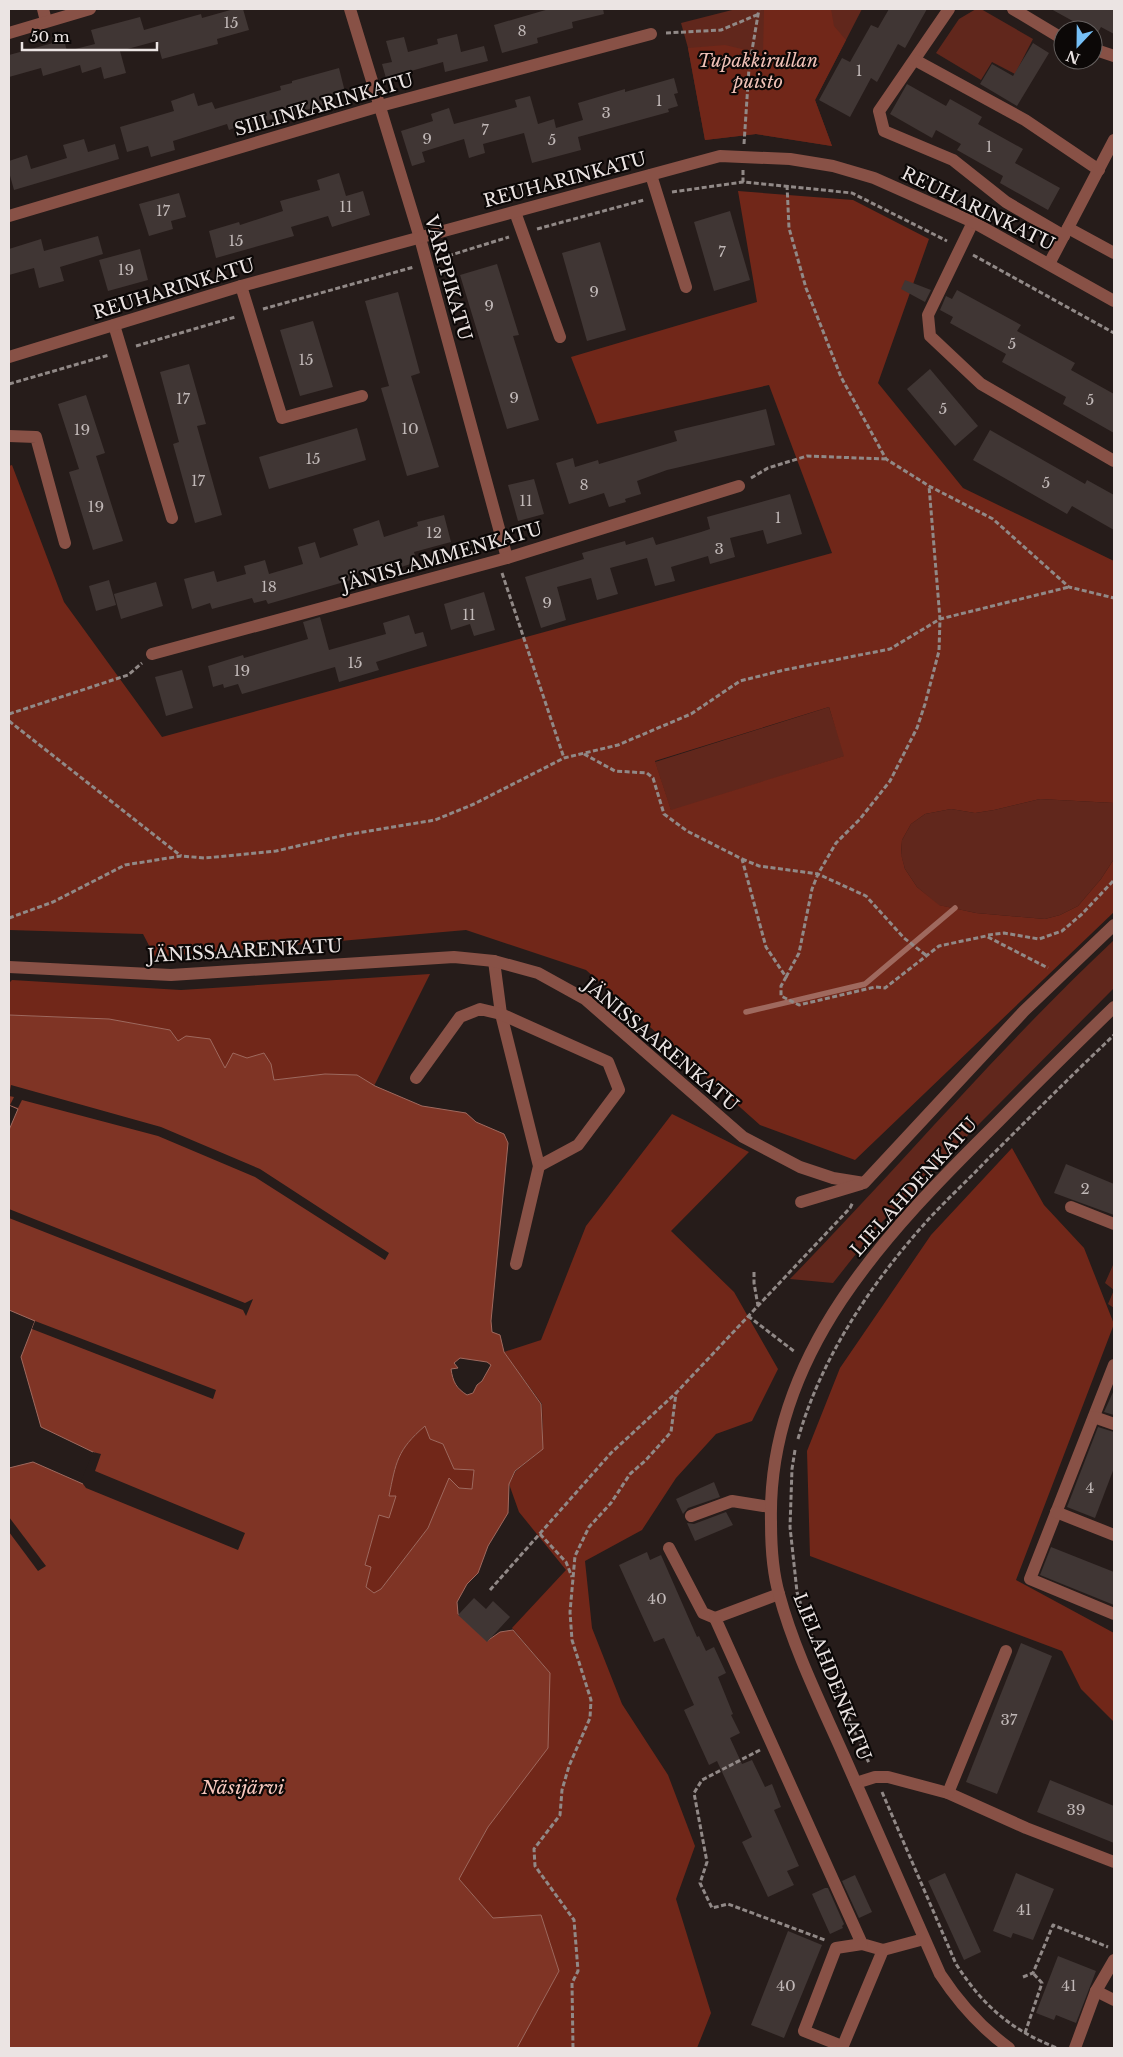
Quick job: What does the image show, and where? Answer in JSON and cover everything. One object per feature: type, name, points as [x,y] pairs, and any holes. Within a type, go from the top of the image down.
[{"type":"street","points":[[9,33],[44,15],[90,9]]},
{"type":"street","name":"VARPPIKATU","points":[[350,9],[420,238],[503,559]]},
{"type":"street","points":[[949,9],[879,111],[884,131],[953,160],[1006,202],[1066,232],[1114,253]]},
{"type":"street","points":[[1013,9],[1053,33]]},
{"type":"street","name":"SIILINKARINKATU","points":[[9,216],[380,106],[651,34]]},
{"type":"street","points":[[915,60],[1025,120],[1099,170]]},
{"type":"street","points":[[1049,264],[1114,140]]},
{"type":"street","name":"REUHARINKATU","points":[[9,357],[242,286],[720,156],[790,159],[833,166],[874,178],[973,222],[1114,301]]},
{"type":"street","points":[[651,175],[686,287]]},
{"type":"street","points":[[515,212],[560,337]]},
{"type":"street","points":[[973,222],[928,315],[930,336],[981,384],[1114,461]]},
{"type":"street","points":[[242,286],[282,418],[362,396]]},
{"type":"street","points":[[114,325],[120,351],[172,518]]},
{"type":"street","points":[[9,436],[36,437],[65,543]]},
{"type":"street","name":"JÄNISLAMMENKATU","points":[[152,654],[503,559],[739,486]]},
{"type":"street","points":[[800,1202],[864,1183],[1024,1011],[1114,925]]},
{"type":"street","name":"JÄNISSAARENKATU","points":[[9,967],[171,975],[454,957],[494,961],[538,973],[585,999],[743,1137],[800,1167],[833,1178],[864,1183]]},
{"type":"street","points":[[494,961],[500,1014],[539,1166],[516,1264]]},
{"type":"street","name":"LIELAHDENKATU","points":[[1009,2048],[974,2019],[953,1994],[940,1974],[802,1661],[779,1594],[771,1555],[770,1508],[772,1473],[790,1398],[806,1360],[848,1289],[887,1237],[971,1148],[1114,1007]]},
{"type":"street","points":[[416,1078],[460,1016],[480,1010],[500,1014],[608,1062],[619,1090],[578,1145],[539,1166]]},
{"type":"street","points":[[1071,1207],[1114,1224]]},
{"type":"street","points":[[1114,1365],[1030,1579],[1114,1614]]},
{"type":"street","points":[[1094,1417],[1114,1424]]},
{"type":"street","points":[[691,1516],[732,1501],[770,1508]]},
{"type":"street","points":[[1056,1512],[1114,1534]]},
{"type":"street","points":[[670,1548],[703,1613],[714,1618],[862,1944]]},
{"type":"street","points":[[714,1618],[779,1594]]},
{"type":"street","points":[[948,1793],[1006,1651]]},
{"type":"street","points":[[856,1783],[875,1777],[888,1777],[948,1793],[1026,1828],[1114,1862]]},
{"type":"street","points":[[882,1950],[842,2047],[804,2031],[836,1948],[862,1944],[882,1950],[924,1939]]},
{"type":"street","points":[[1074,2048],[1096,1991],[1114,1960]]},
{"type":"street","points":[[1096,1991],[1114,2000]]},
{"type":"path","points":[[744,182],[743,158],[749,68],[759,9]]},
{"type":"path","points":[[651,34],[721,30],[759,14]]},
{"type":"path","points":[[9,384],[249,312],[426,263],[522,232],[676,191],[744,182],[852,192],[961,248],[1114,334]]},
{"type":"path","points":[[787,185],[789,228],[806,288],[841,377],[886,460]]},
{"type":"path","points":[[739,486],[768,468],[807,456],[886,460],[928,486],[993,518],[1070,587],[1114,598]]},
{"type":"path","points":[[928,486],[940,619],[939,651],[917,728],[890,781],[860,819],[836,843],[818,874],[812,889],[799,953],[781,986],[781,996],[800,1005],[875,987],[886,988],[939,946],[1004,933],[1039,939],[1062,932],[1114,880]]},
{"type":"path","points":[[503,559],[564,758]]},
{"type":"path","points":[[9,918],[53,902],[125,865],[181,856],[205,858],[276,851],[345,835],[435,820],[474,804],[564,758],[618,745],[691,714],[740,681],[784,670],[890,649],[940,619],[1070,587]]},
{"type":"path","points":[[9,714],[128,675],[152,654]]},
{"type":"path","points":[[9,721],[181,856]]},
{"type":"path","points":[[584,753],[615,771],[647,773],[653,778],[664,814],[687,831],[742,859],[760,866],[818,874],[866,896],[904,938],[927,956]]},
{"type":"path","points":[[742,859],[766,947],[786,977]]},
{"type":"path","points":[[986,936],[1062,974]]},
{"type":"path","points":[[1057,2048],[1011,2026],[985,2004],[969,1985],[956,1964],[808,1628],[797,1592],[790,1527],[792,1469],[806,1411],[829,1361],[872,1288],[926,1222],[1114,1035]]},
{"type":"path","points":[[490,1590],[611,1453],[676,1392],[850,1208],[864,1183]]},
{"type":"path","points":[[754,1272],[758,1307]]},
{"type":"path","points":[[748,1316],[806,1360]]},
{"type":"path","points":[[573,2048],[572,1984],[578,1971],[578,1946],[574,1920],[535,1866],[534,1849],[560,1815],[562,1790],[569,1766],[590,1718],[591,1700],[572,1640],[570,1612],[575,1556],[589,1527],[610,1503],[630,1474],[646,1460],[671,1432],[676,1392]]},
{"type":"path","points":[[540,1534],[566,1562],[573,1580]]},
{"type":"path","points":[[772,1745],[702,1780],[694,1793],[707,1862],[700,1883],[712,1908],[728,1904],[831,1942],[836,1948]]},
{"type":"path","points":[[1023,1977],[1033,1973],[1053,1925],[1114,1949]]},
{"type":"path","points":[[1025,2034],[1042,1982],[1033,1973]]},
{"type":"green space","name":"Tupakkirullan puisto","points":[[736,9],[862,9],[815,100],[832,146],[756,134],[705,140],[688,48],[681,23]]},
{"type":"green space","name":"Tupakkirullan puisto","points":[[764,9],[831,9],[834,26],[846,40],[815,100],[832,146],[756,134],[705,140],[688,48],[725,45],[763,54]]},
{"type":"green space","points":[[976,9],[981,9],[1033,39],[1015,74],[992,62],[981,80],[936,53],[959,19]]},
{"type":"green space","points":[[738,191],[853,200],[929,239],[878,383],[963,488],[1114,561],[1114,803],[1040,799],[975,813],[951,809],[925,814],[911,824],[902,840],[901,854],[905,869],[917,887],[939,905],[976,913],[1045,919],[1060,915],[1078,906],[1101,879],[1114,859],[1114,912],[855,1160],[760,1125],[586,970],[466,930],[155,957],[143,934],[9,930],[9,466],[12,465],[64,602],[162,737],[832,553],[769,385],[597,424],[571,357],[757,302]],"holes":[[[829,707],[844,756],[671,810],[655,761]]]},
{"type":"green space","points":[[829,707],[845,756],[671,811],[655,762]]},
{"type":"green space","points":[[1040,799],[1114,803],[1114,859],[1101,879],[1078,906],[1060,915],[1045,919],[976,913],[938,905],[917,887],[905,869],[901,855],[902,840],[911,824],[925,814],[951,809],[975,813]]},
{"type":"green space","points":[[1114,940],[1114,988],[878,1226],[833,1283],[790,1279],[1031,1022]]},
{"type":"green space","points":[[430,974],[374,1086],[357,1075],[325,1074],[274,1080],[271,1064],[264,1053],[225,1068],[178,1041],[170,1030],[108,1019],[9,1015],[9,983],[12,980],[181,990]]},
{"type":"green space","points":[[672,1114],[749,1152],[671,1231],[734,1292],[778,1369],[752,1421],[716,1434],[676,1478],[642,1530],[585,1561],[592,1628],[622,1704],[668,1775],[695,1846],[676,1899],[711,2013],[697,2048],[517,2048],[559,1971],[541,1915],[493,1918],[459,1879],[488,1827],[550,1673],[512,1628],[566,1570],[519,1512],[509,1484],[516,1471],[543,1449],[542,1404],[504,1352],[541,1340],[586,1226]]},
{"type":"green space","points":[[1012,1148],[1044,1205],[1084,1248],[1114,1324],[1016,1580],[1114,1633],[1114,1722],[1081,1689],[1062,1651],[810,1556],[807,1451],[840,1368],[931,1235]]},
{"type":"green space","points":[[1114,1266],[1114,1290],[1105,1283]]},
{"type":"green space","points":[[1114,1290],[1114,1308],[1108,1304]]},
{"type":"green space","points":[[425,1426],[430,1439],[443,1444],[454,1469],[474,1470],[472,1489],[459,1488],[449,1479],[428,1528],[381,1589],[374,1594],[366,1587],[371,1568],[365,1565],[379,1515],[396,1496],[389,1496],[399,1457],[409,1442]]},
{"type":"water","name":"Näsijärvi","points":[[9,1015],[109,1019],[170,1030],[178,1041],[186,1036],[210,1039],[225,1068],[233,1053],[247,1058],[264,1053],[271,1064],[274,1080],[325,1074],[357,1075],[375,1086],[422,1106],[466,1113],[476,1122],[504,1134],[508,1143],[491,1321],[492,1332],[500,1335],[504,1352],[541,1404],[543,1449],[515,1471],[509,1484],[508,1513],[488,1546],[478,1573],[467,1584],[457,1602],[458,1614],[487,1641],[500,1632],[513,1630],[550,1673],[548,1748],[488,1827],[459,1879],[493,1918],[541,1915],[559,1971],[517,2048],[9,2048],[9,1468],[33,1462],[83,1484],[95,1453],[41,1427],[21,1357],[35,1321],[9,1310],[9,1130],[18,1109],[9,1105]],"holes":[[[460,1358],[487,1362],[491,1365],[473,1393],[467,1395],[460,1390],[454,1381],[451,1369],[458,1368],[454,1363]],[[425,1426],[430,1439],[443,1444],[454,1469],[474,1470],[472,1489],[459,1488],[449,1478],[428,1528],[381,1589],[374,1593],[366,1587],[371,1567],[365,1565],[379,1515],[389,1518],[396,1496],[389,1496],[399,1457],[409,1442]]]},
{"type":"pier","points":[[11,1085],[161,1127],[260,1169],[389,1253],[385,1260],[255,1177],[158,1136],[22,1100],[18,1108],[10,1105],[14,1097],[9,1096]]},
{"type":"pier","points":[[9,1209],[245,1303],[253,1299],[246,1316],[243,1310],[9,1218]]},
{"type":"pier","points":[[35,1321],[216,1390],[213,1399],[32,1329]]},
{"type":"pier","points":[[93,1452],[101,1454],[95,1471],[245,1533],[238,1550],[86,1488],[81,1481]]},
{"type":"pier","points":[[9,1517],[46,1566],[38,1571],[9,1532]]},
{"type":"building","points":[[234,9],[243,9],[249,30],[217,39],[218,44],[162,59],[157,41],[120,51],[126,73],[104,79],[101,67],[82,73],[80,65],[43,76],[41,68],[9,77],[9,55],[64,40],[67,51],[95,44],[91,30],[140,17],[144,30],[201,14],[202,18]]},
{"type":"building","points":[[549,9],[603,9],[604,14],[572,22],[573,28],[537,38],[538,43],[502,53],[494,25]]},
{"type":"building","points":[[889,9],[927,9],[905,48],[898,44],[877,82],[871,78],[850,117],[819,100],[842,58],[850,62],[871,25],[878,28]]},
{"type":"building","points":[[1051,9],[1114,9],[1114,34],[1103,28],[1103,20],[1071,20]]},
{"type":"building","points":[[457,34],[461,52],[484,46],[488,61],[445,72],[443,62],[386,78],[382,64],[392,62],[386,41],[404,37],[408,52],[438,44],[437,39]]},
{"type":"building","points":[[1033,43],[1049,53],[1017,106],[980,84],[992,64],[1013,76]]},
{"type":"building","points":[[339,68],[345,92],[325,98],[327,104],[229,130],[227,124],[173,141],[175,150],[151,157],[148,146],[127,152],[120,127],[174,111],[171,101],[194,93],[198,106],[212,102],[215,109],[281,90],[280,86],[292,83],[292,81]]},
{"type":"building","points":[[674,78],[678,93],[674,94],[678,106],[668,109],[669,112],[578,137],[581,150],[532,163],[524,133],[483,144],[485,153],[469,158],[464,139],[422,152],[425,162],[412,166],[401,131],[433,121],[431,114],[449,108],[454,124],[517,107],[515,100],[530,96],[538,124],[554,119],[556,128],[583,120],[578,103],[625,89],[625,92]]},
{"type":"building","points":[[907,84],[946,106],[950,99],[982,117],[978,124],[1023,149],[1015,163],[1060,188],[1048,210],[1000,183],[1003,176],[957,150],[961,144],[936,130],[932,138],[890,114]]},
{"type":"building","points":[[84,139],[88,152],[115,144],[119,159],[14,190],[9,172],[9,161],[27,155],[31,169],[67,158],[63,145]]},
{"type":"building","points":[[339,173],[346,196],[363,191],[370,215],[332,227],[328,216],[291,227],[294,236],[216,258],[209,231],[239,222],[240,225],[283,211],[280,201],[320,190],[317,180]]},
{"type":"building","points":[[179,193],[186,217],[171,221],[173,229],[149,236],[139,204]]},
{"type":"building","points":[[730,211],[750,280],[714,291],[694,222]]},
{"type":"building","points":[[98,236],[103,254],[60,267],[64,281],[39,288],[34,268],[9,275],[9,249],[41,239],[44,251]]},
{"type":"building","points":[[600,242],[626,330],[587,341],[562,253]]},
{"type":"building","points":[[140,249],[148,280],[108,291],[99,260]]},
{"type":"building","points":[[497,264],[519,335],[513,336],[539,420],[507,429],[460,275]]},
{"type":"building","points":[[905,280],[931,290],[925,302],[901,289]]},
{"type":"building","points":[[957,290],[1021,325],[1017,331],[1075,363],[1071,370],[1114,394],[1114,433],[1063,404],[1066,397],[1002,362],[1006,354],[950,323],[953,317],[940,310],[946,296],[952,299]]},
{"type":"building","points":[[398,292],[420,373],[411,376],[439,467],[407,476],[381,388],[389,386],[365,301]]},
{"type":"building","points":[[313,321],[333,387],[300,396],[280,330]]},
{"type":"building","points":[[189,364],[206,424],[197,426],[222,515],[195,523],[173,444],[179,442],[160,372]]},
{"type":"building","points":[[930,369],[978,426],[955,446],[907,389]]},
{"type":"building","points":[[86,395],[105,453],[96,456],[123,541],[93,550],[69,472],[79,469],[58,404]]},
{"type":"building","points":[[766,409],[775,445],[667,470],[637,481],[641,494],[625,499],[626,502],[609,507],[604,493],[569,504],[556,463],[573,458],[575,467],[598,460],[599,464],[677,441],[674,431]]},
{"type":"building","points":[[357,428],[366,460],[269,489],[259,457]]},
{"type":"building","points":[[990,430],[1085,484],[1087,480],[1114,495],[1114,530],[1072,506],[1067,514],[973,460]]},
{"type":"building","points":[[534,479],[544,514],[518,521],[508,485]]},
{"type":"building","points":[[790,494],[802,534],[767,544],[763,530],[730,538],[735,557],[710,564],[708,556],[671,567],[675,581],[655,586],[647,558],[610,568],[618,594],[597,600],[591,578],[557,587],[566,620],[541,628],[525,577],[584,559],[582,553],[625,541],[626,545],[653,537],[656,545],[701,532],[710,529],[707,517]]},
{"type":"building","points":[[444,515],[451,542],[414,552],[417,562],[385,572],[383,565],[349,575],[351,580],[268,604],[266,600],[254,603],[252,598],[212,609],[210,603],[192,609],[184,579],[214,571],[217,582],[246,574],[244,566],[265,560],[269,574],[303,564],[298,547],[315,542],[320,558],[358,545],[353,529],[379,520],[384,537],[418,526],[417,522]]},
{"type":"building","points":[[109,580],[116,605],[96,611],[89,586]]},
{"type":"building","points":[[156,582],[163,606],[121,619],[114,594]]},
{"type":"building","points":[[484,592],[495,630],[474,636],[470,624],[451,630],[444,604]]},
{"type":"building","points":[[409,615],[415,634],[423,632],[427,646],[376,662],[379,670],[339,682],[335,667],[242,694],[238,684],[224,688],[223,684],[213,687],[208,666],[243,655],[244,658],[308,639],[303,622],[320,617],[329,650],[386,634],[383,623]]},
{"type":"building","points":[[182,670],[193,708],[166,716],[155,677]]},
{"type":"building","points":[[1066,1164],[1114,1184],[1114,1215],[1054,1193]]},
{"type":"building","points":[[1114,1390],[1114,1415],[1104,1412]]},
{"type":"building","points":[[1098,1427],[1114,1432],[1114,1468],[1095,1518],[1067,1507]]},
{"type":"building","points":[[714,1482],[720,1497],[688,1508],[683,1514],[676,1499]]},
{"type":"building","points":[[726,1512],[733,1525],[695,1541],[687,1523],[694,1524]]},
{"type":"building","points":[[1051,1547],[1114,1572],[1114,1605],[1040,1575]]},
{"type":"building","points":[[647,1552],[650,1560],[661,1555],[697,1637],[699,1636],[706,1651],[714,1647],[726,1673],[718,1677],[733,1714],[731,1715],[740,1733],[730,1738],[742,1764],[752,1760],[765,1787],[772,1784],[781,1807],[774,1810],[799,1866],[787,1871],[794,1885],[768,1897],[742,1842],[752,1837],[717,1761],[709,1765],[684,1710],[694,1705],[664,1638],[654,1642],[619,1565]]},
{"type":"building","points":[[474,1598],[486,1609],[493,1601],[510,1617],[487,1642],[458,1615]]},
{"type":"building","points":[[1021,1643],[1052,1656],[997,1794],[966,1782]]},
{"type":"building","points":[[1050,1780],[1114,1806],[1114,1843],[1037,1812]]},
{"type":"building","points":[[945,1873],[981,1952],[964,1960],[928,1881]]},
{"type":"building","points":[[1016,1873],[1054,1889],[1033,1940],[1013,1933],[1011,1938],[993,1931]]},
{"type":"building","points":[[855,1875],[872,1912],[859,1918],[842,1881]]},
{"type":"building","points":[[828,1888],[844,1924],[843,1928],[830,1934],[812,1894]]},
{"type":"building","points":[[788,1931],[822,1945],[784,2038],[751,2025]]},
{"type":"building","points":[[1058,1956],[1096,1971],[1076,2023],[1056,2015],[1054,2020],[1036,2013]]},
{"type":"waterway","points":[[746,1012],[865,984],[955,908]]}]
